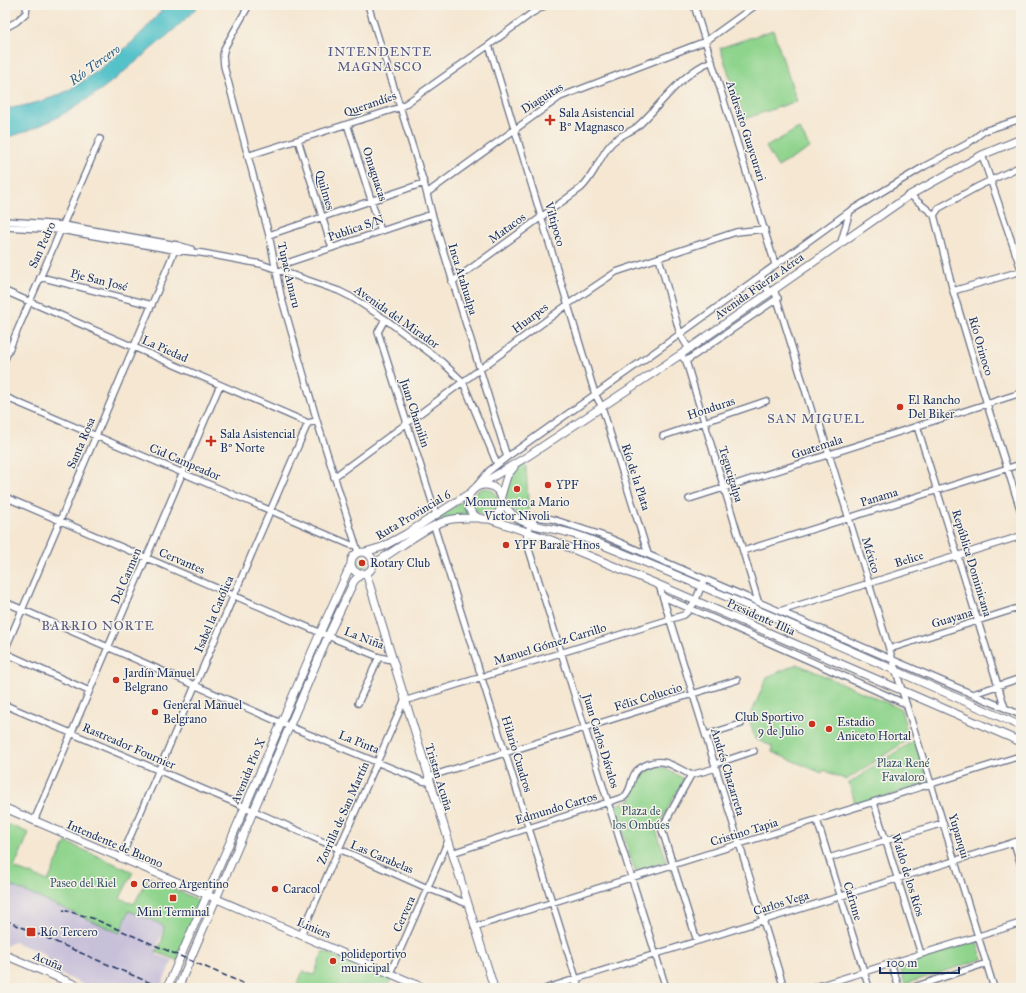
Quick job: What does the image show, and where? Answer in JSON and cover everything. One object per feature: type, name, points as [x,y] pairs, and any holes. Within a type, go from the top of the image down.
[{"type":"main road","name":"Avenida Fuerza Aérea","points":[[516,463],[689,349],[910,195],[982,155],[1021,139]]},
{"type":"main road","name":"Ruta Provincial 6","points":[[360,550],[375,550],[406,534],[516,463]]},
{"type":"main road","points":[[501,498],[495,488],[486,485],[474,489],[467,503],[468,508],[475,516],[480,518],[489,519],[497,514],[500,510],[503,485],[516,463]]},
{"type":"main road","name":"Presidente Illia","points":[[501,498],[511,515],[529,528],[1021,742]]},
{"type":"main road","name":"Ruta Provincial 6","points":[[373,564],[434,526],[448,520],[480,518]]},
{"type":"main road","name":"Presidente Illia","points":[[489,519],[529,528],[566,532],[580,536],[1021,726]]},
{"type":"main road","points":[[360,550],[371,557],[373,564],[370,569],[364,573],[354,570],[351,564],[353,557],[360,550]]},
{"type":"main road","name":"Avenida Pio X","points":[[167,988],[351,564]]},
{"type":"main road","name":"Avenida Pio X","points":[[178,988],[328,636],[354,580],[364,573]]},
{"type":"main road","name":"Tristan Acuña","points":[[364,573],[494,988]]},
{"type":"main road","name":"Intendente de Buono","points":[[5,808],[216,899]]},
{"type":"main road","name":"Liniers","points":[[216,899],[424,988]]},
{"type":"main road","name":"Acuña","points":[[5,955],[65,984],[83,988]]},
{"type":"street","points":[[5,28],[16,22],[26,13],[27,5]]},
{"type":"street","name":"Tupac Amaru","points":[[249,5],[225,46],[222,55],[224,66],[269,235],[281,296],[334,477],[360,550]]},
{"type":"street","name":"Inca Atahualpa","points":[[368,5],[401,107],[452,282],[507,457]]},
{"type":"street","name":"Querandíes","points":[[247,156],[401,107],[532,13],[546,5]]},
{"type":"street","name":"Andresito Guaycurari","points":[[694,5],[775,264]]},
{"type":"street","name":"Diaguitas","points":[[427,193],[560,97],[706,41],[756,5]]},
{"type":"street","name":"Viltipoco","points":[[489,45],[594,394],[602,407]]},
{"type":"street","name":"Matacos","points":[[452,282],[581,188],[589,180],[611,144],[619,137],[638,126],[667,95],[700,66],[712,61]]},
{"type":"street","points":[[474,489],[497,464],[850,211],[925,166],[967,144],[984,131],[1021,118]]},
{"type":"street","name":"Omaguacas","points":[[347,124],[381,231]]},
{"type":"street","name":"San Pedro","points":[[5,359],[100,140]]},
{"type":"street","name":"Quilmes","points":[[298,140],[332,248]]},
{"type":"street","points":[[953,291],[1021,270],[982,155]]},
{"type":"street","points":[[910,195],[934,216],[939,208],[979,186],[1021,166]]},
{"type":"street","points":[[269,235],[424,183]]},
{"type":"street","points":[[841,242],[850,211]]},
{"type":"street","name":"Publica S/N","points":[[287,263],[432,214]]},
{"type":"street","name":"Río Orinoco","points":[[934,216],[953,291],[986,404],[1019,501],[1021,512]]},
{"type":"street","name":"Avenida del Mirador","points":[[5,221],[62,227],[261,264],[339,291],[385,319],[442,362],[463,382],[497,464]]},
{"type":"street","name":"Avenida del Mirador","points":[[5,227],[62,227]]},
{"type":"street","name":"Huarpes","points":[[334,477],[567,305],[616,272],[623,268],[659,258],[736,232],[765,229]]},
{"type":"street","name":"Santa Rosa","points":[[5,650],[176,248]]},
{"type":"street","points":[[659,258],[680,334],[689,349]]},
{"type":"street","points":[[761,276],[771,291],[778,298],[812,412]]},
{"type":"street","name":"Pje San José","points":[[40,277],[152,305]]},
{"type":"street","name":"La Piedad","points":[[5,291],[308,423]]},
{"type":"street","points":[[686,361],[778,298]]},
{"type":"street","name":"Juan Chamilin","points":[[385,319],[378,332],[436,514]]},
{"type":"street","name":"Tegucigalpa","points":[[680,355],[686,361],[758,601]]},
{"type":"street","name":"Del Carmen","points":[[34,821],[220,385]]},
{"type":"street","name":"Guatemala","points":[[689,499],[1021,393]]},
{"type":"street","name":"Cid Campeador","points":[[5,397],[360,550]]},
{"type":"street","name":"Honduras","points":[[663,436],[766,402]]},
{"type":"street","name":"Río de la Plata","points":[[602,407],[648,554]]},
{"type":"street","points":[[308,423],[317,421]]},
{"type":"street","name":"Isabel la Católica","points":[[121,858],[308,423]]},
{"type":"street","name":"México","points":[[820,426],[902,691]]},
{"type":"street","name":"República Dominicana","points":[[917,426],[1005,708]]},
{"type":"street","name":"Panama","points":[[743,551],[1021,464]]},
{"type":"street","name":"Cervantes","points":[[5,497],[328,636]]},
{"type":"street","points":[[529,528],[534,517],[552,519],[607,537],[1021,715]]},
{"type":"street","name":"Hilario Cuadros","points":[[434,526],[579,988]]},
{"type":"street","name":"Juan Carlos Dávalos","points":[[529,528],[526,540],[666,988]]},
{"type":"street","name":"Belice","points":[[780,611],[1021,536]]},
{"type":"street","points":[[691,610],[705,578]]},
{"type":"street","name":"Andrés Chazarreta","points":[[659,585],[664,597],[784,988]]},
{"type":"street","points":[[664,597],[906,704]]},
{"type":"street","name":"La Pinta","points":[[5,602],[281,723],[423,781],[429,780]]},
{"type":"street","name":"Guayana","points":[[889,649],[1021,607]]},
{"type":"street","name":"Manuel Gómez Carrillo","points":[[404,701],[684,614],[691,610]]},
{"type":"street","name":"La Niña","points":[[328,636],[379,657],[392,660]]},
{"type":"street","points":[[802,657],[806,649]]},
{"type":"street","points":[[5,653],[89,691]]},
{"type":"street","points":[[358,703],[379,657]]},
{"type":"street","points":[[973,694],[1021,678]]},
{"type":"street","name":"Félix Coluccio","points":[[429,780],[505,753],[737,680]]},
{"type":"street","name":"Yupanqui","points":[[902,691],[994,988]]},
{"type":"street","name":"Zorrilla de San Martín","points":[[301,935],[404,701]]},
{"type":"street","name":"Rastreador Fournier","points":[[5,705],[245,807]]},
{"type":"street","points":[[706,735],[741,724]]},
{"type":"street","points":[[697,941],[662,830],[663,826],[691,775],[754,751]]},
{"type":"street","name":"Cristino Tapia","points":[[474,927],[874,803],[1020,756]]},
{"type":"street","name":"Edmundo Cartos","points":[[452,853],[624,798],[628,794],[636,772],[642,766],[652,762],[667,762],[691,775]]},
{"type":"street","name":"Waldo de los Ríos","points":[[874,803],[921,954]]},
{"type":"street","name":"Las Carabelas","points":[[245,807],[339,850],[468,904]]},
{"type":"street","name":"Cafrune","points":[[817,820],[869,988]]},
{"type":"street","points":[[829,858],[943,824]]},
{"type":"street","name":"Carlos Vega","points":[[547,988],[1021,840]]},
{"type":"street","name":"Cervera","points":[[390,973],[448,841]]},
{"type":"street","points":[[1014,842],[1021,865]]},
{"type":"street","points":[[812,988],[1021,923]]},
{"type":"street","points":[[892,963],[899,988]]},
{"type":"street","points":[[912,988],[987,963]]},
{"type":"shaded area","points":[[5,883],[120,933],[129,911],[153,920],[164,927],[156,949],[157,955],[173,960],[160,988],[91,988],[49,969],[45,954],[14,942],[5,946]]},
{"type":"green space","points":[[773,30],[797,101],[744,119],[720,48]]},
{"type":"green space","points":[[799,128],[810,148],[778,167],[766,147]]},
{"type":"green space","points":[[524,464],[526,466],[529,518],[520,516],[511,508],[507,495],[509,480],[518,468]]},
{"type":"green space","points":[[485,488],[494,492],[498,501],[494,510],[485,514],[476,510],[472,501],[476,492]]},
{"type":"green space","points":[[463,501],[467,515],[430,523]]},
{"type":"green space","points":[[360,558],[364,558],[366,559],[366,567],[360,568],[357,565],[357,561]]},
{"type":"green space","name":"Estadio Aniceto Hortal","points":[[797,664],[901,709],[909,739],[846,780],[824,770],[822,773],[772,752],[772,746],[755,739],[749,719],[767,677]]},
{"type":"green space","name":"Plaza René Favaloro","points":[[916,739],[929,783],[856,806],[849,783]]},
{"type":"green space","name":"Plaza de los Ombúes","points":[[661,766],[684,779],[656,830],[667,861],[635,871],[614,806],[631,800],[645,771]]},
{"type":"green space","name":"Paseo del Riel","points":[[5,823],[29,833],[14,868],[48,881],[66,842],[133,872],[120,898],[134,904],[149,877],[204,903],[179,961],[156,952],[162,941],[164,927],[153,920],[129,911],[120,933],[5,883]]},
{"type":"green space","points":[[976,941],[983,959],[905,984],[899,965]]},
{"type":"green space","name":"polideportivo municipal","points":[[323,951],[391,979],[388,988],[296,988],[303,971],[314,975]]},
{"type":"water","points":[[166,5],[199,5],[129,68],[80,104],[44,124],[5,138],[5,109],[28,105],[52,98],[67,91],[95,73],[133,41],[156,18]]},
{"type":"railway","points":[[63,910],[92,918],[254,988]]},
{"type":"railway","points":[[5,920],[162,988]]},
{"type":"place","name":"Sala Asistencial Bº Magnasco","points":[[550,120]]},
{"type":"place","name":"El Rancho Del Biker","points":[[900,407]]},
{"type":"place","name":"Sala Asistencial Bº Norte","points":[[211,441]]},
{"type":"place","name":"YPF","points":[[548,485]]},
{"type":"place","name":"Monumento a Mario Victor Nivoli","points":[[517,489]]},
{"type":"place","name":"YPF Barale Hnos","points":[[506,545]]},
{"type":"place","name":"Rotary Club","points":[[362,563]]},
{"type":"place","name":"Jardín Manuel Belgrano","points":[[116,680]]},
{"type":"place","name":"General Manuel Belgrano","points":[[155,712]]},
{"type":"place","name":"Club Sportivo 9 de Julio","points":[[812,724]]},
{"type":"place","name":"Estadio Aniceto Hortal","points":[[829,729]]},
{"type":"place","name":"Correo Argentino","points":[[134,884]]},
{"type":"place","name":"Caracol","points":[[275,889]]},
{"type":"place","name":"Mini Terminal","points":[[173,898]]},
{"type":"place","name":"Río Tercero","points":[[31,932]]},
{"type":"place","name":"polideportivo municipal","points":[[333,961]]},
{"type":"district","name":"INTENDENTE MAGNASCO","points":[[380,60]]},
{"type":"district","name":"SAN MIGUEL","points":[[816,419]]},
{"type":"district","name":"BARRIO NORTE","points":[[98,626]]}]
